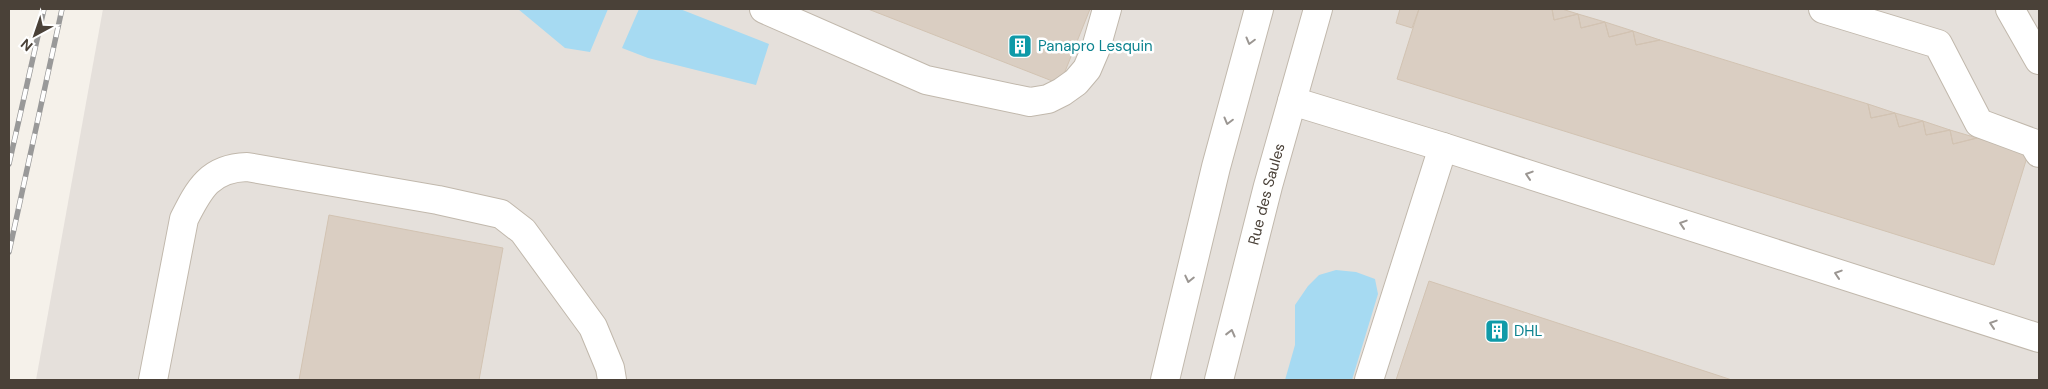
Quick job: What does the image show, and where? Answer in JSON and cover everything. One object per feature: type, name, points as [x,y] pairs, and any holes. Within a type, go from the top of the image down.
[{"type":"street","points":[[764,9],[926,80],[1030,102],[1048,99],[1062,92],[1076,82],[1087,69],[1096,48],[1107,9]]},
{"type":"street","points":[[1165,380],[1216,167],[1259,9]]},
{"type":"street","name":"Rue des Saules","points":[[1219,380],[1318,9]]},
{"type":"street","points":[[1823,9],[1938,44],[1979,123],[2033,143],[2039,153]]},
{"type":"street","points":[[2010,9],[2039,60]]},
{"type":"street","points":[[1292,101],[1443,147],[2039,338]]},
{"type":"street","points":[[1369,380],[1443,147]]},
{"type":"street","points":[[154,380],[184,220],[195,198],[214,175],[230,168],[247,168],[438,200],[501,214],[523,231],[592,327],[610,368],[612,380]]},
{"type":"shaded area","points":[[103,9],[2039,9],[2039,380],[36,380]]},
{"type":"water","points":[[518,9],[608,9],[590,52],[565,48]]},
{"type":"water","points":[[639,9],[680,9],[769,44],[756,85],[648,58],[622,48]]},
{"type":"water","points":[[1336,270],[1356,272],[1375,279],[1378,294],[1352,380],[1285,380],[1295,345],[1295,305],[1308,286],[1319,275]]},
{"type":"building","name":"Panapro Lesquin","points":[[868,9],[1090,9],[1060,84]]},
{"type":"building","points":[[1400,9],[1419,9],[1412,28],[1396,23]]},
{"type":"building","points":[[1419,9],[1552,9],[1554,20],[1578,14],[1581,28],[1605,22],[1609,37],[1633,31],[1636,45],[1660,40],[1868,104],[1871,118],[1895,113],[1899,127],[1923,121],[1926,135],[1950,130],[1953,144],[1977,138],[2028,154],[1994,265],[1397,79]]},
{"type":"building","points":[[1552,9],[1562,9],[1578,14],[1554,20]]},
{"type":"building","points":[[1578,14],[1605,22],[1581,28]]},
{"type":"building","points":[[1605,22],[1633,31],[1609,37]]},
{"type":"building","points":[[1633,31],[1660,40],[1636,45]]},
{"type":"building","points":[[1868,104],[1895,113],[1871,118]]},
{"type":"building","points":[[1895,113],[1923,121],[1899,127]]},
{"type":"building","points":[[1923,121],[1950,130],[1926,135]]},
{"type":"building","points":[[1950,130],[1977,138],[1953,144]]},
{"type":"building","points":[[329,215],[503,248],[479,380],[299,380]]},
{"type":"building","name":"DHL","points":[[1429,281],[1732,380],[1396,380]]},
{"type":"railway","points":[[9,164],[44,9]]},
{"type":"railway","points":[[9,252],[62,9]]},
{"type":"place","name":"Panapro Lesquin","points":[[1020,46]]},
{"type":"place","name":"DHL","points":[[1497,331]]}]
